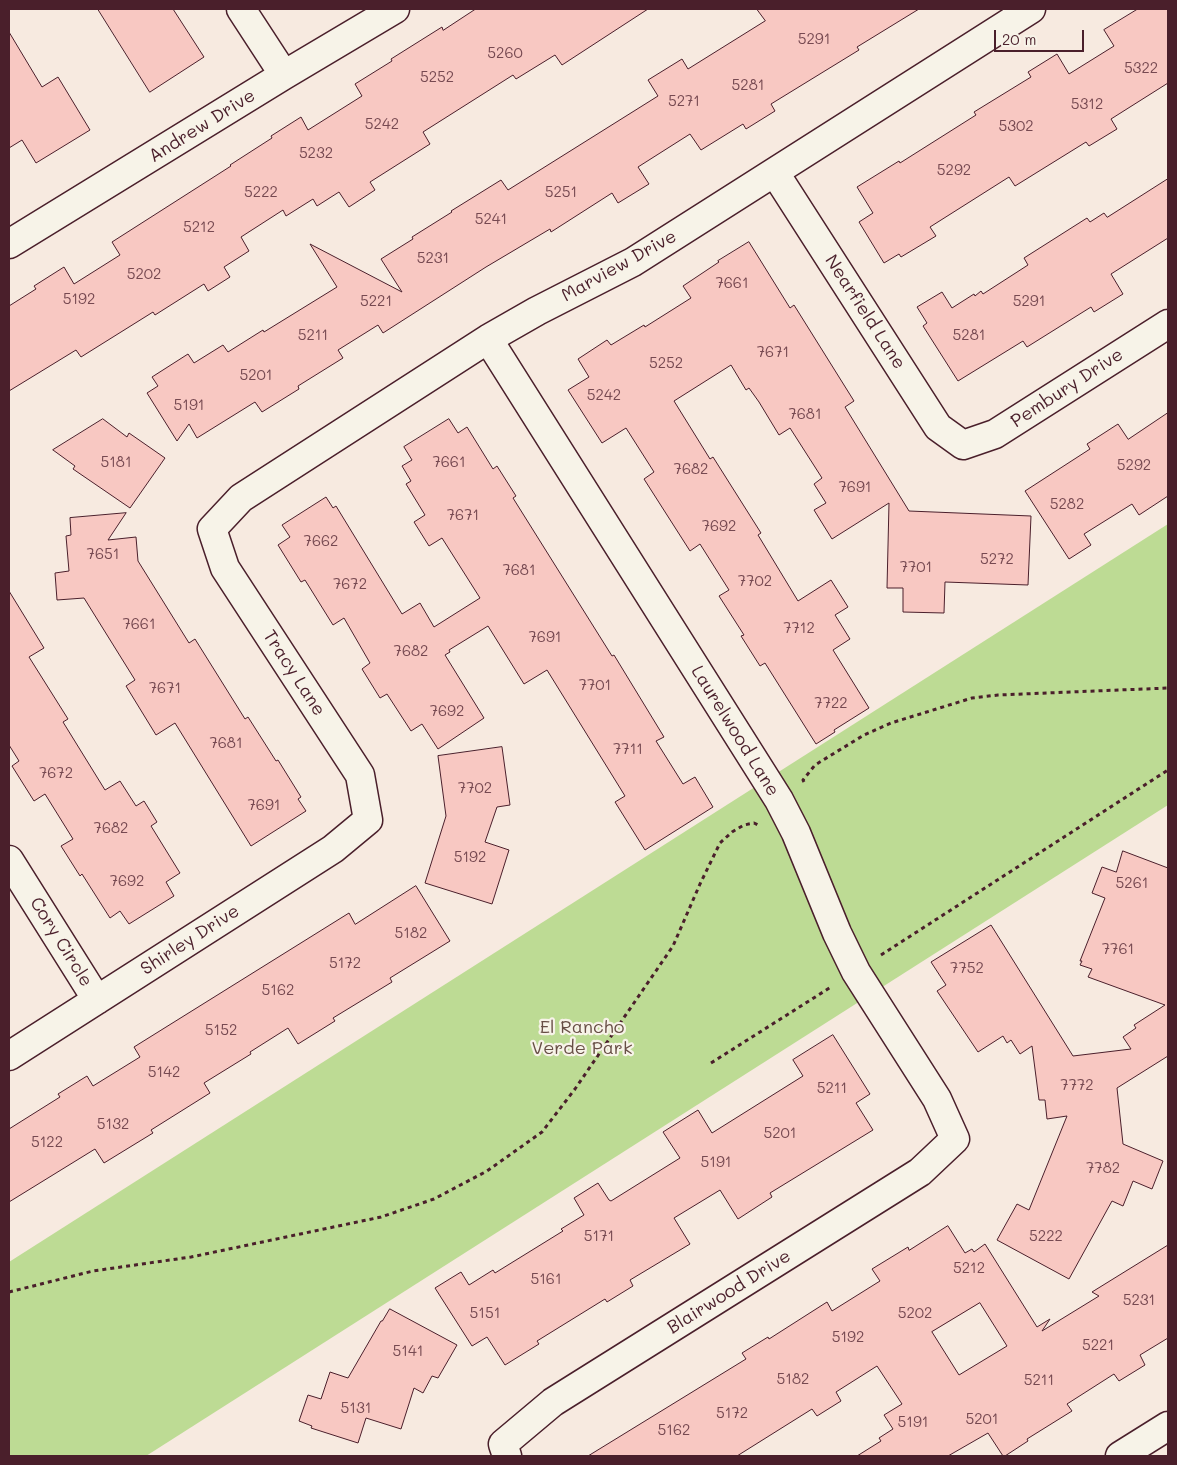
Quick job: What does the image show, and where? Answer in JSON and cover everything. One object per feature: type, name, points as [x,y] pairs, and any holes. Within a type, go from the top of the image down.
[{"type":"street","points":[[241,9],[284,75]]},
{"type":"street","name":"Andrew Drive","points":[[9,244],[284,75],[396,9]]},
{"type":"street","name":"Marview Drive","points":[[212,529],[241,498],[488,339],[537,311],[633,262],[1031,9]]},
{"type":"street","name":"Nearfield Lane","points":[[775,172],[938,427],[963,445]]},
{"type":"street","name":"Pembury Drive","points":[[963,445],[995,434],[1168,324]]},
{"type":"street","name":"Laurelwood Lane","points":[[488,339],[779,800],[796,833],[837,932],[856,972],[937,1099],[955,1139]]},
{"type":"street","name":"Tracy Lane","points":[[212,529],[225,568],[360,775],[368,820]]},
{"type":"street","name":"Shirley Drive","points":[[9,1056],[333,849],[368,820]]},
{"type":"street","name":"Cory Circle","points":[[9,860],[97,1000]]},
{"type":"street","name":"Blairwood Drive","points":[[505,1450],[553,1402],[920,1172],[955,1139]]},
{"type":"street","points":[[1120,1456],[1168,1426]]},
{"type":"path","points":[[806,786],[803,780],[815,765],[864,735],[891,723],[972,698],[998,695],[1168,688]]},
{"type":"path","points":[[711,1063],[856,972],[1168,770]]},
{"type":"path","points":[[9,1292],[93,1271],[191,1257],[381,1217],[434,1200],[487,1171],[542,1132],[575,1088],[673,946],[720,843],[732,832],[744,825],[754,823],[759,826]]},
{"type":"green space","name":"El Rancho Verde Park","points":[[1168,524],[1168,805],[146,1456],[9,1456],[9,1262]]},
{"type":"building","points":[[98,9],[173,9],[204,57],[150,92]]},
{"type":"building","points":[[476,9],[648,9],[562,65],[555,55],[516,79],[513,75],[423,132],[430,144],[370,182],[375,190],[349,207],[339,192],[317,206],[313,199],[286,216],[283,210],[241,237],[249,251],[224,267],[230,277],[208,291],[204,284],[155,315],[153,312],[81,357],[76,350],[9,391],[9,306],[36,289],[34,286],[64,267],[74,284],[120,255],[112,242],[231,166],[272,138],[271,136],[301,117],[308,130],[362,96],[355,84],[442,27],[443,30]]},
{"type":"building","points":[[757,9],[919,9],[857,47],[859,50],[771,104],[775,111],[746,129],[743,124],[701,150],[690,134],[638,167],[649,184],[618,203],[612,193],[551,232],[550,229],[486,267],[383,333],[378,325],[338,350],[343,358],[298,386],[299,389],[262,412],[255,402],[197,438],[189,424],[177,441],[147,393],[158,386],[152,377],[188,354],[194,363],[223,345],[228,352],[337,287],[310,244],[402,292],[381,259],[413,239],[412,237],[451,211],[501,180],[508,190],[658,96],[648,80],[682,59],[688,69],[765,21]]},
{"type":"building","points":[[1138,9],[1168,9],[1168,83],[1111,119],[1117,129],[1089,146],[1086,142],[1015,186],[1009,177],[930,227],[936,236],[901,257],[899,254],[884,263],[859,222],[873,213],[857,187],[899,161],[900,163],[976,115],[974,112],[1031,77],[1028,72],[1057,54],[1069,74],[1114,46],[1104,30]]},
{"type":"building","points":[[9,32],[42,87],[58,77],[90,130],[36,163],[22,140],[9,148]]},
{"type":"building","points":[[1168,179],[1168,238],[1111,274],[1123,294],[1094,312],[1091,307],[1027,347],[1023,341],[958,381],[923,326],[927,323],[917,307],[942,292],[952,308],[974,294],[975,296],[981,291],[983,294],[1028,265],[1024,258],[1087,218],[1090,222],[1104,213],[1107,217]]},
{"type":"building","points":[[749,242],[790,308],[794,305],[854,401],[845,407],[909,511],[1031,516],[1028,585],[945,582],[944,613],[903,612],[903,588],[887,588],[889,503],[832,539],[814,510],[826,503],[814,484],[822,478],[790,428],[779,435],[759,402],[749,388],[746,390],[731,365],[674,401],[710,459],[713,457],[761,533],[758,535],[798,601],[831,580],[848,607],[835,615],[850,639],[833,650],[869,708],[816,744],[765,663],[760,666],[741,636],[744,635],[719,596],[729,590],[700,544],[690,551],[644,479],[654,472],[626,428],[602,443],[568,390],[589,377],[578,359],[607,340],[611,345],[644,325],[645,327],[691,298],[683,286]]},
{"type":"building","points":[[1168,413],[1168,496],[1139,515],[1132,504],[1084,534],[1091,545],[1069,559],[1025,491],[1090,449],[1087,444],[1118,424],[1128,439]]},
{"type":"building","points":[[103,419],[127,437],[129,433],[165,458],[130,508],[73,469],[75,466],[53,450]]},
{"type":"building","points":[[449,419],[458,433],[467,427],[493,469],[497,466],[516,496],[513,498],[612,656],[614,655],[664,737],[656,741],[683,784],[695,777],[713,807],[645,850],[615,802],[625,796],[547,670],[524,684],[488,626],[449,650],[450,652],[445,655],[484,718],[438,749],[422,724],[411,731],[387,694],[380,698],[362,669],[370,663],[344,618],[333,625],[305,580],[301,582],[278,545],[290,537],[282,525],[326,497],[333,508],[336,506],[402,614],[420,603],[434,627],[480,598],[442,538],[429,546],[414,522],[425,515],[406,484],[411,481],[402,466],[412,460],[404,447]]},
{"type":"building","points":[[126,513],[108,540],[136,537],[138,561],[189,643],[195,639],[245,719],[248,717],[301,797],[298,799],[306,811],[251,846],[175,723],[156,735],[126,686],[135,680],[84,598],[57,600],[55,573],[69,571],[66,536],[71,535],[70,518]]},
{"type":"building","points":[[9,591],[44,648],[29,657],[68,719],[63,722],[105,790],[120,781],[136,806],[144,801],[157,822],[151,826],[180,873],[166,882],[174,896],[129,924],[120,911],[110,918],[82,874],[80,876],[61,846],[73,839],[45,794],[34,801],[12,766],[19,761],[9,745]]},
{"type":"building","points":[[502,747],[510,805],[497,807],[485,842],[509,850],[492,904],[425,883],[446,816],[438,756]]},
{"type":"building","points":[[1123,851],[1168,868],[1168,1056],[1117,1088],[1123,1144],[1163,1161],[1152,1189],[1133,1181],[1123,1206],[1112,1201],[1069,1279],[997,1240],[1017,1204],[1029,1210],[1067,1116],[1047,1119],[1045,1100],[1039,1100],[1032,1046],[1020,1054],[1011,1040],[1007,1043],[1003,1036],[978,1052],[937,991],[946,985],[931,962],[991,925],[1073,1056],[1131,1049],[1123,1037],[1136,1028],[1134,1025],[1165,1005],[1088,977],[1092,969],[1080,965],[1105,898],[1092,893],[1102,867],[1116,872]]},
{"type":"building","points":[[416,886],[450,941],[390,978],[392,982],[333,1018],[335,1021],[298,1044],[288,1028],[250,1052],[251,1054],[204,1083],[210,1093],[151,1130],[153,1133],[104,1163],[95,1149],[9,1202],[9,1129],[60,1097],[58,1094],[87,1076],[93,1086],[140,1057],[134,1047],[349,913],[355,924]]},
{"type":"building","points":[[833,1035],[870,1094],[856,1103],[873,1130],[770,1193],[772,1197],[738,1219],[720,1190],[674,1218],[690,1244],[630,1280],[633,1286],[607,1302],[605,1299],[537,1341],[539,1344],[505,1365],[487,1337],[472,1346],[435,1288],[461,1272],[469,1285],[493,1270],[495,1273],[563,1231],[561,1229],[584,1215],[574,1198],[598,1183],[611,1201],[680,1158],[663,1132],[698,1110],[712,1133],[803,1076],[793,1060]]},
{"type":"building","points":[[948,1226],[965,1253],[972,1249],[974,1252],[985,1244],[1037,1327],[1050,1319],[1042,1331],[1099,1296],[1092,1292],[1168,1245],[1168,1338],[1140,1355],[1145,1365],[1119,1381],[1114,1374],[1067,1404],[1072,1411],[1027,1439],[1028,1441],[1005,1456],[1003,1456],[988,1433],[948,1456],[857,1456],[881,1441],[879,1438],[893,1429],[884,1415],[902,1404],[877,1366],[836,1392],[841,1401],[817,1416],[812,1409],[737,1456],[588,1456],[746,1359],[742,1353],[768,1337],[769,1339],[827,1302],[832,1311],[880,1281],[872,1269],[908,1247],[909,1250]],"holes":[[[980,1303],[1007,1346],[959,1375],[932,1332]]]},
{"type":"building","points":[[390,1309],[457,1345],[438,1378],[432,1376],[423,1393],[414,1388],[401,1429],[366,1418],[358,1443],[311,1428],[312,1426],[299,1421],[308,1395],[321,1399],[330,1372],[348,1378]]}]
